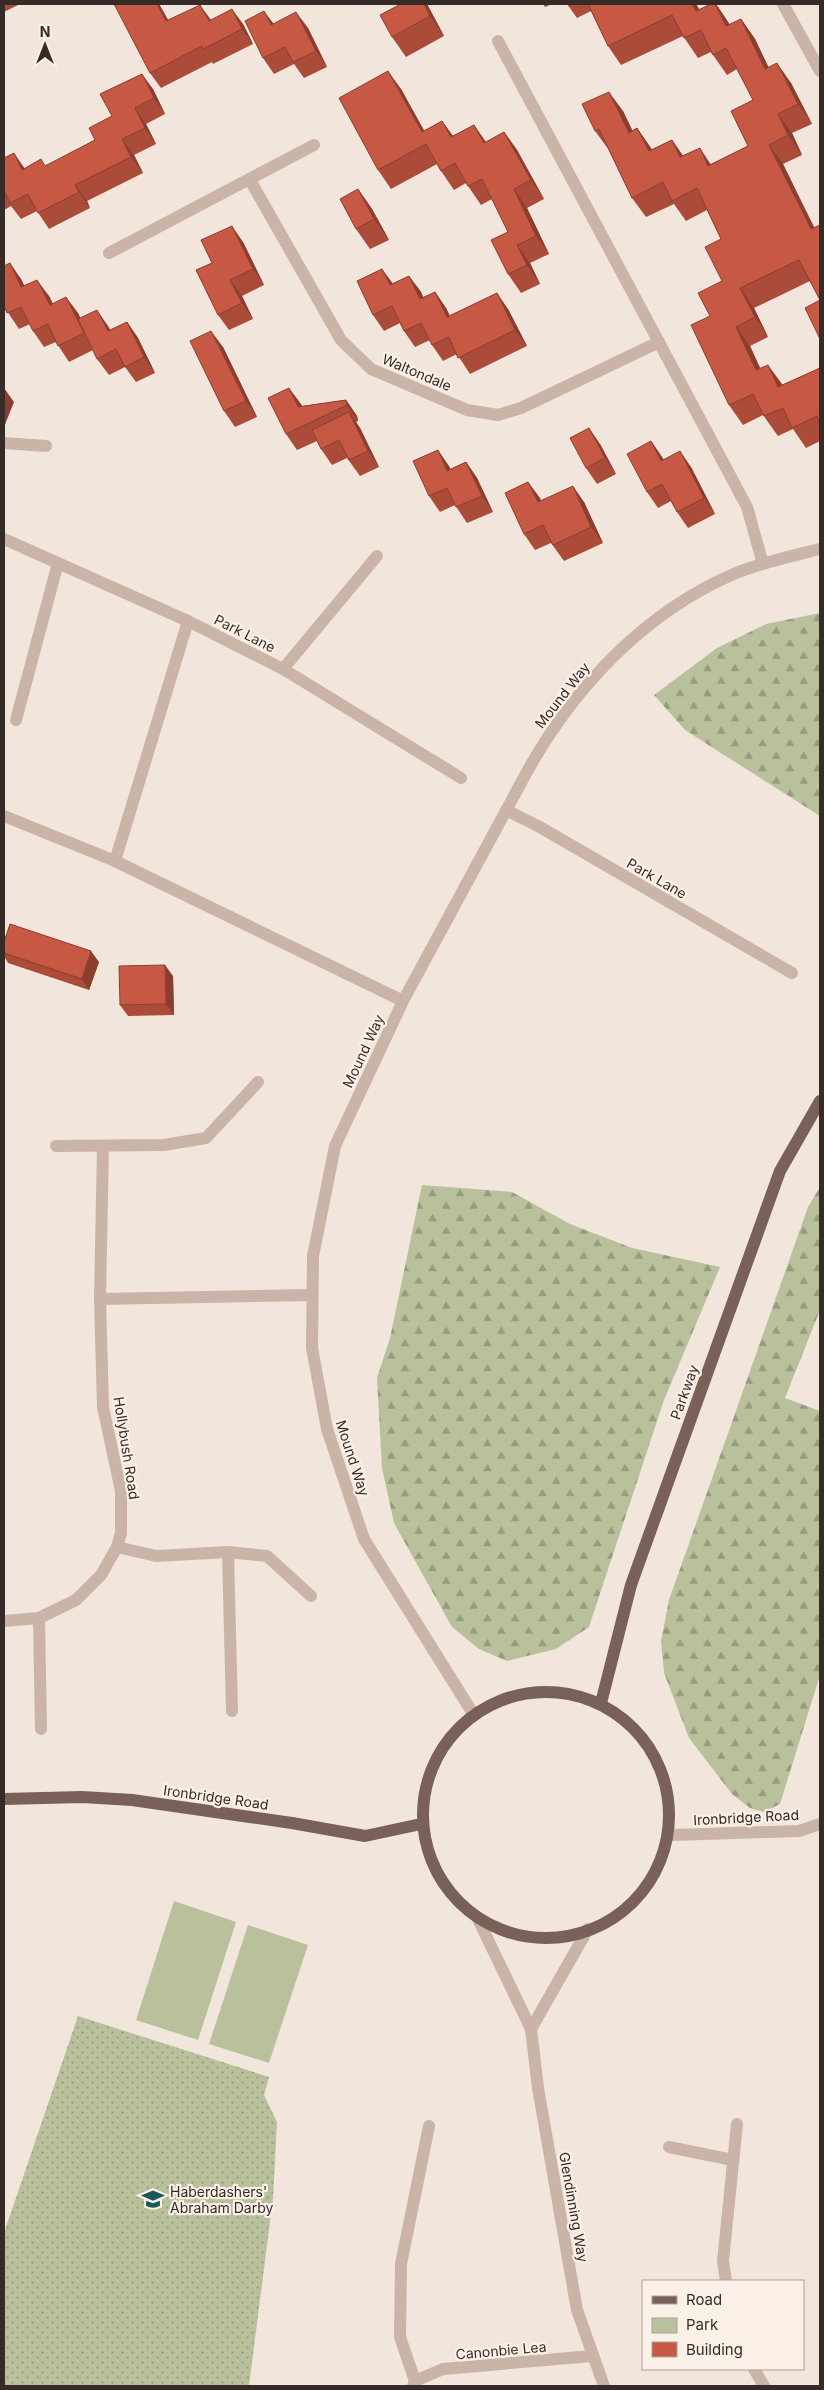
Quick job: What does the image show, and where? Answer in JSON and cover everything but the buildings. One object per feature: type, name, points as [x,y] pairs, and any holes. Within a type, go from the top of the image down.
[{"type":"main road","name":"Parkway","points":[[601,1703],[631,1585],[780,1170],[820,1101]]},
{"type":"main road","points":[[526,1692],[569,1693],[601,1703],[649,1745],[670,1796],[672,1835],[639,1898],[609,1923],[557,1940],[506,1933],[468,1912],[440,1880],[422,1824],[429,1772],[453,1732],[472,1712],[526,1692]]},
{"type":"main road","name":"Ironbridge Road","points":[[4,1799],[82,1797],[132,1800],[292,1823],[365,1836],[422,1824]]},
{"type":"street","points":[[783,4],[820,71]]},
{"type":"street","points":[[498,41],[746,507],[763,564]]},
{"type":"street","points":[[109,253],[314,145]]},
{"type":"street","name":"Waltondale","points":[[250,180],[341,340],[371,369],[467,410],[498,415],[521,408],[658,342]]},
{"type":"street","points":[[4,443],[46,446]]},
{"type":"street","name":"Park Lane","points":[[4,539],[188,621],[283,670],[461,778]]},
{"type":"street","name":"Mound Way","points":[[472,1712],[364,1539],[327,1429],[312,1348],[311,1295],[313,1256],[336,1146],[403,1001],[540,749],[579,694],[619,652],[643,631],[685,601],[738,572],[820,549]]},
{"type":"street","points":[[283,670],[377,556]]},
{"type":"street","points":[[16,720],[58,563]]},
{"type":"street","points":[[115,861],[188,621]]},
{"type":"street","name":"Park Lane","points":[[506,810],[538,826],[792,973]]},
{"type":"street","points":[[4,816],[115,861],[403,1001]]},
{"type":"street","points":[[56,1146],[164,1145],[206,1138],[258,1082]]},
{"type":"street","name":"Hollybush Road","points":[[4,1621],[38,1618],[76,1600],[101,1575],[117,1547],[121,1533],[122,1491],[103,1407],[100,1298],[103,1146]]},
{"type":"street","points":[[100,1298],[311,1295]]},
{"type":"street","points":[[117,1547],[156,1556],[228,1552],[267,1556],[311,1596]]},
{"type":"street","points":[[228,1552],[232,1711]]},
{"type":"street","points":[[38,1618],[41,1729]]},
{"type":"street","name":"Ironbridge Road","points":[[672,1835],[799,1832],[820,1824]]},
{"type":"street","name":"Glendinning Way","points":[[478,1917],[531,2029],[538,2088],[577,2310],[604,2386]]},
{"type":"street","points":[[531,2029],[588,1929]]},
{"type":"street","points":[[726,2280],[723,2261],[737,2124]]},
{"type":"street","name":"Canonbie Lea","points":[[429,2126],[401,2264],[400,2337],[414,2384],[443,2369],[592,2356]]},
{"type":"street","points":[[669,2147],[733,2160]]},
{"type":"street","points":[[755,2370],[764,2386]]},
{"type":"green space","points":[[820,613],[820,816],[685,730],[654,695],[717,648],[766,624]]},
{"type":"green space","points":[[422,1185],[512,1192],[570,1224],[632,1248],[720,1267],[664,1400],[589,1627],[556,1649],[507,1661],[479,1649],[452,1627],[394,1523],[382,1468],[377,1378],[390,1338]]},
{"type":"green space","points":[[820,1187],[820,1310],[785,1398],[820,1411],[820,1675],[780,1804],[764,1812],[750,1808],[732,1794],[689,1738],[664,1673],[661,1641],[669,1600],[808,1207]]},
{"type":"green space","points":[[174,1901],[236,1922],[198,2040],[136,2020]]},
{"type":"green space","points":[[248,1925],[308,1945],[269,2063],[209,2044]]},
{"type":"green space","points":[[78,2016],[269,2077],[264,2095],[277,2122],[273,2198],[249,2386],[4,2386],[4,2233]]},
{"type":"place","name":"Haberdashers' Abraham Darby","points":[[153,2199]]}]
